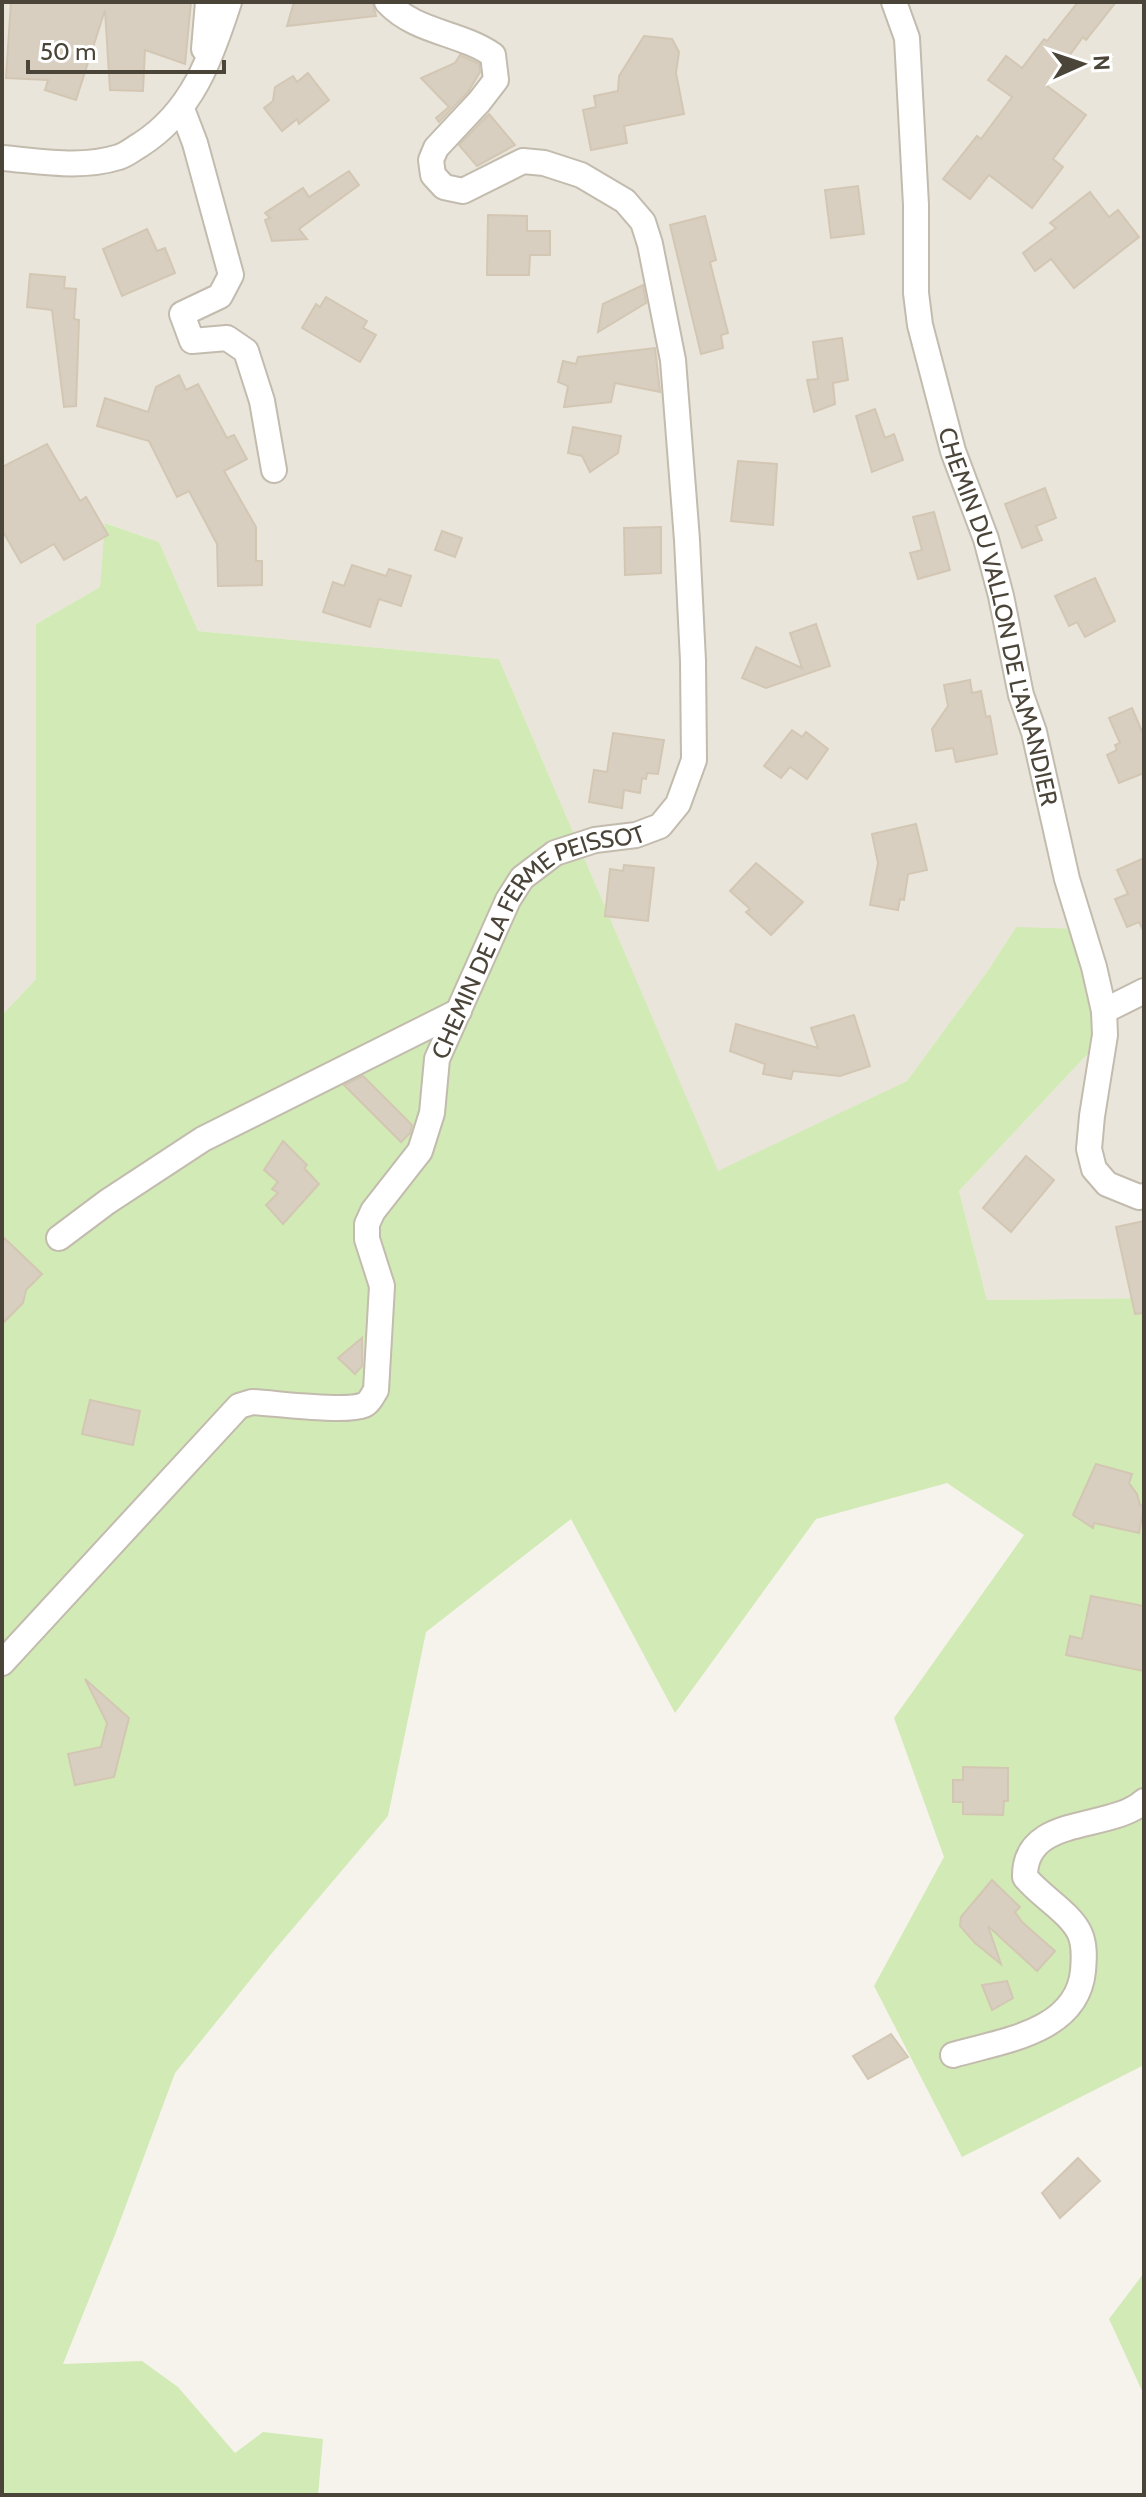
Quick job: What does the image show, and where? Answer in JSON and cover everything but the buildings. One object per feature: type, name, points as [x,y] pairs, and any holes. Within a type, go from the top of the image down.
[{"type":"street","points":[[202,72],[208,2]]},
{"type":"street","points":[[2,158],[75,164],[120,157],[155,135],[182,109],[213,52],[229,2]]},
{"type":"street","name":"CHEMIN DE LA FERME PEISSOT","points":[[2,1663],[239,1406],[252,1402],[343,1407],[365,1405],[370,1400],[376,1390],[382,1286],[367,1239],[367,1224],[373,1211],[420,1151],[432,1113],[437,1059],[508,900],[522,878],[555,853],[595,840],[636,835],[660,826],[678,804],[694,760],[687,540],[673,360],[643,222],[625,201],[614,194],[581,175],[544,163],[523,161],[463,191],[444,187],[433,175],[431,160],[436,148],[496,80],[493,55],[478,45],[427,29],[396,11],[387,2]]},
{"type":"street","name":"CHEMIN DU VALLON DE L'AMANDIER","points":[[894,2],[907,38],[916,205],[916,293],[920,325],[953,451],[986,539],[1021,695],[1034,732],[1067,879],[1104,1011],[1105,1035],[1089,1149],[1094,1169],[1107,1184],[1144,1196]]},
{"type":"street","points":[[182,109],[195,143],[231,275],[220,296],[182,314],[192,341],[227,338],[246,351],[262,401],[274,470]]},
{"type":"street","points":[[1104,1011],[1144,991]]},
{"type":"street","points":[[59,1238],[107,1202],[203,1139],[459,1011]]},
{"type":"street","points":[[953,2055],[1042,2029],[1069,2004],[1082,1980],[1084,1955],[1080,1933],[1025,1877],[1030,1851],[1050,1834],[1069,1826],[1111,1818],[1144,1801]]},
{"type":"shaded area","points":[[2,2],[1144,2],[1144,1298],[987,1300],[959,1191],[1098,1043],[1016,927],[907,1081],[718,1172],[499,659],[198,631],[159,542],[106,523],[100,587],[36,624],[36,979],[2,1015]]},
{"type":"green space","points":[[105,523],[159,542],[198,631],[499,659],[718,1171],[907,1081],[1016,927],[1081,929],[1098,1043],[959,1191],[987,1300],[1144,1298],[1144,2065],[962,2157],[874,1986],[944,1857],[894,1718],[1024,1535],[947,1483],[816,1519],[675,1713],[571,1519],[426,1632],[388,1816],[175,2073],[63,2364],[142,2361],[178,2387],[235,2453],[263,2432],[323,2439],[318,2495],[2,2495],[2,1015],[36,979],[36,624],[100,587]]},
{"type":"green space","points":[[1144,2273],[1144,2395],[1109,2319]]}]
